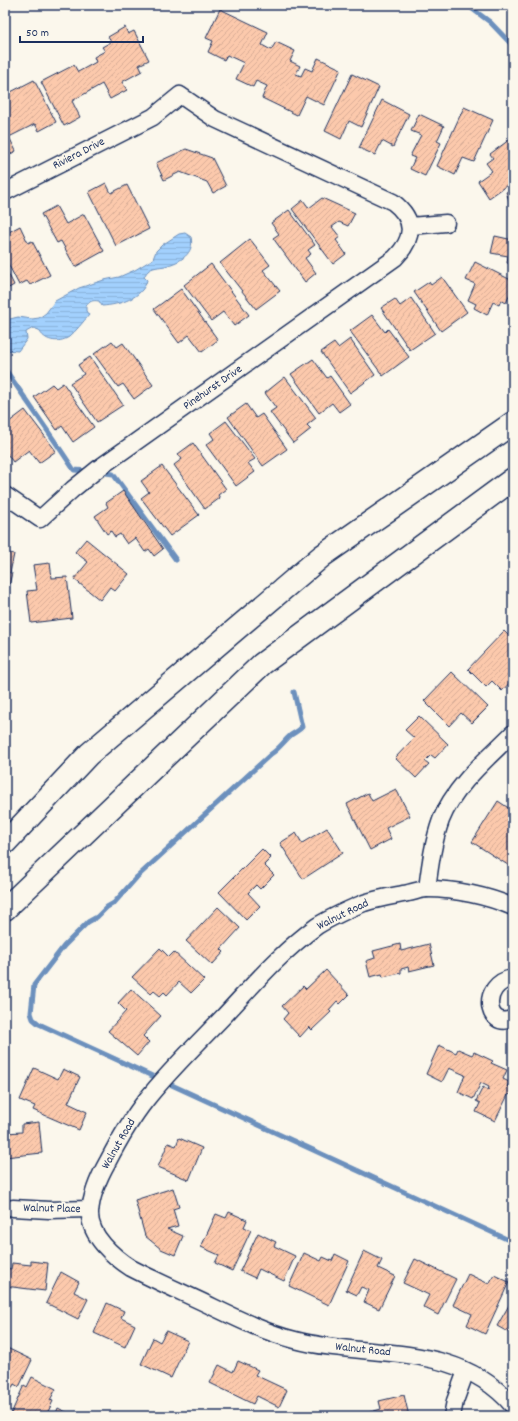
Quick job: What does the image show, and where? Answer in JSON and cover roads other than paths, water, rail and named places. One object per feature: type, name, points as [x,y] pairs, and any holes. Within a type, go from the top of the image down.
[{"type":"highway","points":[[5,843],[89,754],[322,556],[513,423]]},
{"type":"highway","points":[[5,909],[262,664],[513,479]]},
{"type":"street","name":"Riviera Drive","points":[[5,192],[152,117],[180,95],[215,119],[393,202],[402,209],[410,226]]},
{"type":"street","points":[[410,226],[446,223]]},
{"type":"street","name":"Pinehurst Drive","points":[[5,495],[40,519],[84,479],[395,258],[402,251],[408,240],[410,226]]},
{"type":"street","points":[[426,889],[431,859],[441,821],[447,809],[456,793],[474,772],[513,733]]},
{"type":"street","name":"Walnut Road","points":[[513,906],[478,896],[426,889],[363,903],[319,925],[281,955],[174,1068],[146,1100],[134,1116],[110,1157],[93,1192],[90,1209],[91,1222],[96,1234],[105,1247],[116,1258],[131,1268],[245,1322],[296,1340],[343,1348],[408,1354],[435,1360],[466,1371],[491,1385],[513,1406]]},
{"type":"street","points":[[513,978],[505,979],[500,982],[494,988],[489,998],[490,1007],[494,1017],[501,1020],[509,1020],[513,1018]]},
{"type":"street","name":"Walnut Place","points":[[13,1208],[49,1210],[90,1209]]},
{"type":"street","points":[[452,1416],[455,1401],[466,1371]]},
{"type":"water","points":[[185,233],[191,237],[192,243],[188,253],[181,260],[148,271],[144,277],[147,280],[145,286],[141,292],[135,296],[123,302],[102,306],[99,301],[90,302],[86,306],[86,311],[89,315],[72,335],[65,339],[56,341],[48,339],[41,334],[39,330],[33,328],[26,332],[27,339],[18,351],[5,350],[5,323],[10,319],[18,317],[32,319],[39,318],[46,313],[55,301],[79,288],[119,277],[135,270],[153,259],[156,251],[162,245],[179,234]]},
{"type":"waterway","points":[[467,5],[490,22],[513,46]]},
{"type":"waterway","points":[[5,369],[74,470],[89,471]]},
{"type":"waterway","points":[[99,472],[113,474],[176,560]]},
{"type":"waterway","points":[[294,692],[302,727],[291,735],[277,750],[137,877],[114,903],[107,907],[97,917],[88,922],[64,946],[34,985],[31,1013],[33,1019],[39,1024],[513,1242]]}]
